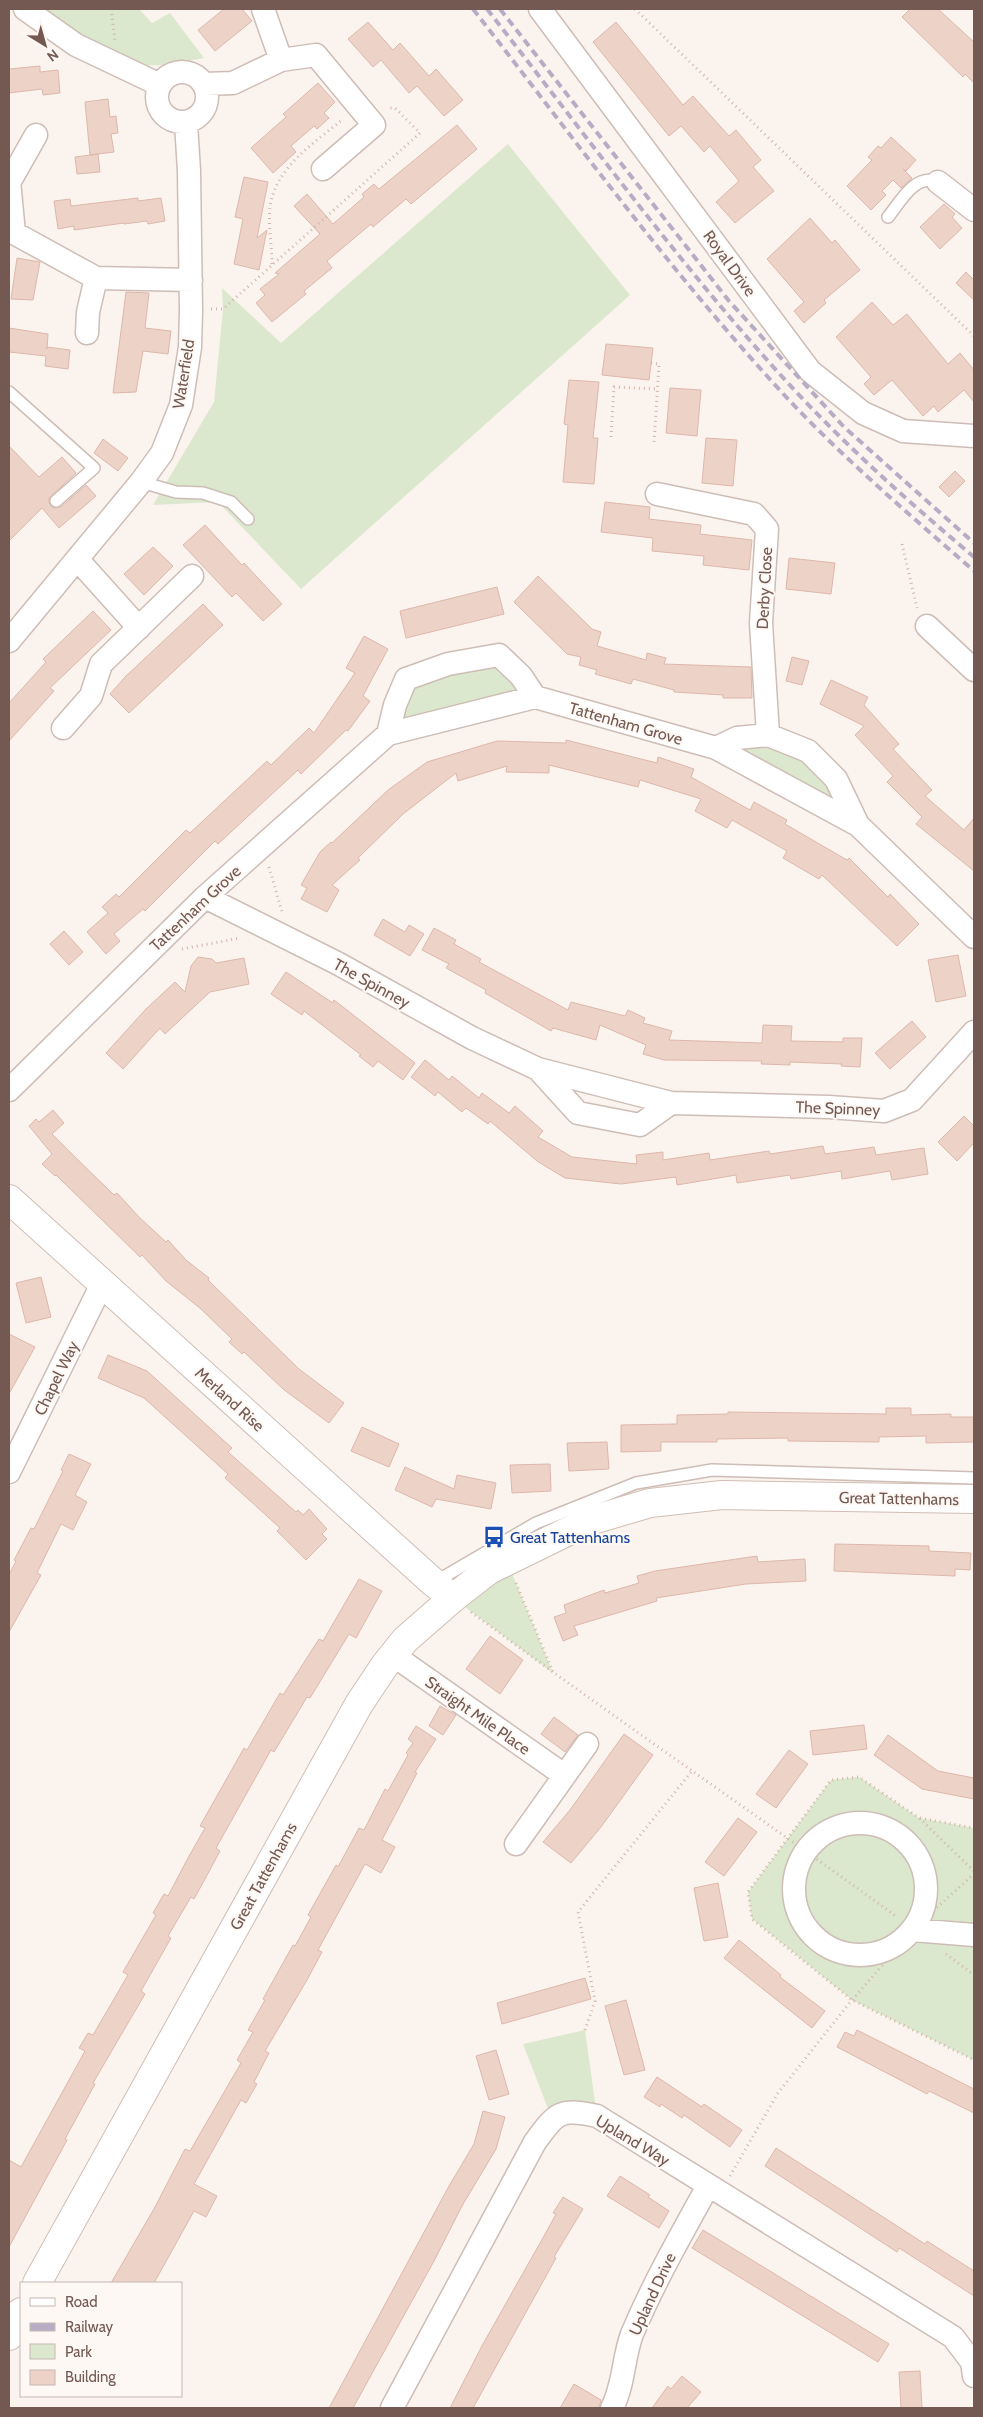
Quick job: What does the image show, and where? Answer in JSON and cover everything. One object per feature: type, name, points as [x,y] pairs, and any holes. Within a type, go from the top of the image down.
[{"type":"main road","name":"Merland Rise","points":[[9,1199],[443,1590]]},
{"type":"main road","name":"Great Tattenhams","points":[[38,2282],[359,1704],[393,1655],[443,1590],[490,1570],[589,1521],[650,1504],[722,1495],[974,1499]]},
{"type":"street","points":[[25,9],[76,45],[160,85]]},
{"type":"street","points":[[263,9],[281,60]]},
{"type":"street","name":"Royal Drive","points":[[540,9],[810,371],[863,412],[903,431],[974,436]]},
{"type":"street","points":[[204,84],[233,83],[281,60],[316,55],[374,125],[324,169]]},
{"type":"street","points":[[185,72],[194,74],[204,84],[208,92],[206,108],[194,120],[186,123],[177,122],[163,115],[157,98],[160,85],[173,73],[185,72]]},
{"type":"street","name":"Waterfield","points":[[12,631],[78,560],[141,482],[162,453],[181,405],[190,348],[189,171],[186,123]]},
{"type":"street","points":[[36,135],[9,181],[14,233],[96,278],[190,280]]},
{"type":"street","points":[[938,182],[974,210]]},
{"type":"street","points":[[86,333],[88,312],[96,278]]},
{"type":"street","name":"Derby Close","points":[[657,494],[754,514],[767,529],[760,623],[768,735]]},
{"type":"street","points":[[78,560],[138,628]]},
{"type":"street","points":[[63,728],[91,696],[101,664],[192,576]]},
{"type":"street","points":[[927,626],[974,670]]},
{"type":"street","points":[[388,734],[395,705],[406,679],[448,664],[499,655],[521,676],[536,698]]},
{"type":"street","name":"Tattenham Grove","points":[[9,1090],[205,897],[388,734],[536,698],[716,748],[858,825],[974,938]]},
{"type":"street","name":"Tattenham Grove","points":[[716,748],[737,738],[768,735],[808,751],[836,779],[858,825]]},
{"type":"street","name":"The Spinney","points":[[205,897],[279,924],[337,963],[472,1038],[538,1069],[670,1103],[829,1107],[884,1111],[912,1100],[974,1032]]},
{"type":"street","name":"The Spinney","points":[[538,1069],[578,1113],[640,1125],[670,1103]]},
{"type":"street","name":"Chapel Way","points":[[9,1472],[102,1284]]},
{"type":"street","name":"Straight Mile Place","points":[[393,1655],[564,1775]]},
{"type":"street","points":[[516,1844],[587,1744]]},
{"type":"street","points":[[858,1822],[879,1825],[898,1835],[914,1850],[923,1869],[926,1890],[922,1911],[913,1930],[895,1945],[874,1954],[851,1955],[830,1948],[812,1935],[799,1916],[793,1895],[797,1844],[818,1837],[837,1826],[858,1822]]},
{"type":"street","points":[[913,1930],[974,1935]]},
{"type":"street","name":"Upland Way","points":[[392,2408],[535,2142],[552,2119],[571,2111],[597,2116],[953,2337],[972,2362],[974,2376]]},
{"type":"street","name":"Upland Drive","points":[[612,2408],[619,2395],[631,2337],[658,2276],[714,2190]]},
{"type":"lane","points":[[888,216],[914,186],[922,180],[930,179],[938,182]]},
{"type":"lane","points":[[9,392],[94,468],[56,501]]},
{"type":"lane","points":[[141,482],[176,492],[203,493],[231,502],[248,519]]},
{"type":"lane","points":[[443,1590],[536,1522],[636,1483],[712,1470],[974,1478]]},
{"type":"path","points":[[111,9],[117,66]]},
{"type":"path","points":[[635,9],[974,336]]},
{"type":"path","points":[[272,264],[270,207],[277,182],[288,166],[346,116]]},
{"type":"path","points":[[651,363],[659,364],[654,443]]},
{"type":"path","points":[[611,437],[614,387],[658,389]]},
{"type":"path","points":[[902,544],[917,610],[927,626]]},
{"type":"path","points":[[146,956],[279,924],[262,846]]},
{"type":"path","points":[[507,1561],[553,1673]]},
{"type":"path","points":[[443,1590],[553,1673],[797,1844],[913,1930]]},
{"type":"path","points":[[585,2030],[595,2001],[578,1912],[692,1771]]},
{"type":"path","points":[[714,2190],[778,2093],[852,2000],[913,1930],[974,1872],[920,1818],[859,1777],[831,1780],[797,1844],[748,1892],[752,1919],[852,2000],[974,2060]]},
{"type":"path","points":[[920,1818],[974,1828]]},
{"type":"path","points":[[944,1952],[974,1975]]},
{"type":"green space","points":[[25,9],[139,9],[152,23],[170,13],[204,58],[166,65],[117,66]]},
{"type":"green space","points":[[508,144],[630,295],[301,589],[218,502],[153,505],[214,402],[223,309],[222,288],[281,343]]},
{"type":"green space","points":[[499,655],[535,697],[388,734],[406,679]]},
{"type":"green space","points":[[737,738],[808,751],[858,825],[716,748]]},
{"type":"green space","points":[[507,1561],[553,1673],[453,1598]]},
{"type":"green space","points":[[859,1777],[919,1818],[974,1828],[974,2060],[852,2000],[752,1919],[748,1892],[831,1780]]},
{"type":"green space","points":[[585,2030],[597,2116],[552,2119],[523,2044]]},
{"type":"building","points":[[224,9],[242,9],[252,21],[215,51],[198,30]]},
{"type":"building","points":[[910,9],[938,9],[974,42],[974,83],[965,74],[963,77],[902,17]]},
{"type":"building","points":[[368,22],[393,50],[400,43],[429,76],[436,69],[463,100],[444,116],[417,86],[409,93],[381,60],[373,67],[348,39]]},
{"type":"building","points":[[616,22],[683,105],[693,96],[729,136],[736,130],[761,160],[753,167],[774,191],[735,223],[716,202],[739,181],[710,146],[704,152],[681,126],[669,136],[593,42]]},
{"type":"building","points":[[40,66],[40,72],[58,70],[60,93],[43,95],[42,89],[9,93],[9,69]]},
{"type":"building","points":[[318,83],[335,102],[324,113],[329,118],[317,129],[314,126],[291,146],[296,152],[273,173],[251,148],[286,117],[283,114]]},
{"type":"building","points":[[108,99],[110,117],[116,116],[118,133],[111,134],[114,152],[90,155],[85,102]]},
{"type":"building","points":[[457,125],[477,149],[411,204],[406,199],[373,227],[371,224],[327,261],[332,268],[304,291],[306,294],[272,322],[256,303],[265,295],[260,289],[279,274],[275,273],[320,234],[294,206],[307,194],[333,224],[364,197],[362,194],[374,184],[379,189]]},
{"type":"building","points":[[891,137],[916,160],[906,171],[903,169],[912,178],[901,188],[893,180],[882,191],[886,195],[871,210],[847,186],[872,160],[868,157],[878,146],[881,148]]},
{"type":"building","points":[[98,154],[100,172],[77,174],[75,157]]},
{"type":"building","points":[[244,177],[268,182],[257,238],[267,230],[259,270],[234,264],[243,219],[235,217]]},
{"type":"building","points":[[138,198],[138,201],[161,198],[165,221],[148,224],[147,221],[124,223],[74,230],[74,226],[58,229],[54,201],[70,199],[71,206]]},
{"type":"building","points":[[944,204],[955,214],[952,217],[962,228],[940,249],[920,227]]},
{"type":"building","points":[[810,218],[832,243],[835,240],[860,270],[824,300],[826,303],[804,323],[794,311],[804,302],[767,259]]},
{"type":"building","points":[[17,258],[40,262],[33,300],[11,299]]},
{"type":"building","points":[[966,272],[974,280],[974,300],[956,283]]},
{"type":"building","points":[[126,292],[149,293],[145,328],[171,331],[168,354],[143,351],[136,392],[113,393]]},
{"type":"building","points":[[872,302],[893,325],[907,314],[948,364],[960,353],[974,370],[974,402],[964,390],[938,412],[934,406],[923,416],[892,380],[874,395],[864,384],[871,377],[836,337]]},
{"type":"building","points":[[9,328],[48,334],[47,347],[70,350],[68,369],[45,366],[46,356],[9,352]]},
{"type":"building","points":[[606,344],[653,348],[649,380],[602,375]]},
{"type":"building","points":[[569,380],[599,382],[593,438],[598,438],[594,484],[563,482],[568,425],[564,424]]},
{"type":"building","points":[[670,388],[701,390],[697,436],[666,433]]},
{"type":"building","points":[[706,438],[737,440],[733,486],[702,483]]},
{"type":"building","points":[[103,439],[128,458],[118,471],[94,453]]},
{"type":"building","points":[[9,446],[39,477],[62,457],[76,473],[49,498],[49,503],[53,508],[61,507],[86,485],[96,496],[59,528],[42,508],[9,541]]},
{"type":"building","points":[[955,471],[965,481],[949,497],[939,487]]},
{"type":"building","points":[[605,502],[650,507],[649,519],[701,525],[700,534],[752,540],[749,570],[703,565],[704,556],[652,551],[653,538],[601,532]]},
{"type":"building","points":[[205,525],[282,604],[263,621],[236,593],[232,597],[183,545]]},
{"type":"building","points":[[153,547],[173,566],[144,595],[124,574]]},
{"type":"building","points":[[789,558],[835,563],[831,594],[786,589]]},
{"type":"building","points":[[538,576],[592,629],[601,632],[597,646],[646,660],[647,653],[666,658],[664,664],[751,667],[752,698],[723,698],[723,695],[674,692],[674,690],[633,679],[631,684],[595,674],[597,670],[579,665],[581,657],[567,654],[514,602]]},
{"type":"building","points":[[497,587],[504,614],[406,638],[400,611]]},
{"type":"building","points":[[203,604],[223,625],[129,713],[110,694],[126,676]]},
{"type":"building","points":[[93,611],[111,630],[50,688],[54,691],[9,741],[9,703],[46,662],[43,659]]},
{"type":"building","points":[[364,636],[388,649],[363,696],[370,701],[348,731],[346,730],[301,774],[298,770],[218,844],[215,841],[145,911],[143,909],[114,934],[120,941],[106,954],[87,932],[108,913],[102,907],[116,894],[119,897],[186,830],[190,833],[267,761],[271,765],[309,728],[314,733],[355,673],[346,668]]},
{"type":"building","points":[[792,657],[809,661],[802,685],[786,681]]},
{"type":"building","points":[[831,680],[868,697],[864,705],[899,744],[893,749],[932,790],[925,796],[964,830],[974,818],[974,871],[916,824],[922,817],[887,782],[893,776],[855,735],[864,726],[820,704]]},
{"type":"building","points":[[566,740],[657,763],[658,757],[694,769],[691,777],[750,810],[754,802],[787,820],[785,824],[847,860],[849,858],[888,897],[890,894],[919,924],[897,946],[822,875],[819,879],[783,858],[787,851],[732,820],[727,828],[695,811],[701,799],[640,780],[638,787],[549,765],[549,773],[506,772],[507,766],[458,781],[456,773],[403,814],[358,858],[360,860],[332,885],[339,890],[327,912],[301,899],[307,888],[301,885],[320,852],[388,790],[427,762],[497,741],[566,743]]},
{"type":"building","points":[[383,919],[405,932],[409,925],[424,934],[410,956],[374,935]]},
{"type":"building","points":[[434,928],[456,940],[454,944],[481,959],[479,962],[568,1010],[571,1002],[625,1016],[628,1010],[645,1018],[643,1023],[672,1031],[669,1040],[762,1043],[763,1025],[792,1026],[791,1041],[843,1042],[843,1038],[862,1038],[860,1067],[841,1066],[842,1064],[790,1062],[790,1065],[761,1064],[762,1061],[664,1060],[643,1054],[646,1045],[600,1025],[596,1040],[553,1028],[551,1031],[485,993],[486,990],[446,968],[449,964],[422,950]]},
{"type":"building","points":[[64,931],[83,952],[69,965],[50,944]]},
{"type":"building","points":[[958,955],[966,996],[936,1002],[928,960]]},
{"type":"building","points":[[198,957],[212,959],[216,963],[244,958],[249,984],[210,992],[165,1034],[160,1028],[123,1069],[106,1053],[146,1009],[175,982],[185,992],[191,966]]},
{"type":"building","points":[[286,972],[333,1003],[334,1000],[415,1063],[403,1080],[378,1061],[373,1067],[359,1056],[361,1055],[304,1011],[302,1015],[271,994]]},
{"type":"building","points":[[912,1021],[926,1037],[890,1069],[875,1053]]},
{"type":"building","points":[[425,1060],[449,1080],[452,1076],[479,1098],[482,1093],[509,1113],[515,1106],[543,1131],[538,1137],[572,1157],[637,1164],[636,1155],[663,1152],[663,1160],[709,1153],[710,1160],[769,1151],[770,1154],[823,1146],[825,1154],[874,1147],[876,1155],[924,1148],[928,1174],[892,1180],[890,1171],[842,1179],[841,1171],[791,1179],[790,1175],[737,1183],[736,1175],[677,1185],[676,1177],[621,1184],[565,1178],[537,1161],[490,1121],[488,1124],[466,1108],[462,1112],[438,1092],[435,1096],[411,1077]]},
{"type":"building","points":[[53,1110],[64,1123],[52,1134],[114,1195],[117,1193],[166,1242],[168,1240],[186,1260],[209,1278],[208,1280],[299,1369],[344,1403],[329,1423],[283,1389],[244,1352],[242,1354],[229,1342],[232,1339],[201,1309],[166,1281],[142,1255],[140,1257],[56,1175],[42,1164],[52,1154],[29,1126],[36,1119],[39,1122]]},
{"type":"building","points":[[964,1116],[974,1126],[974,1143],[957,1161],[938,1142]]},
{"type":"building","points":[[41,1277],[51,1317],[26,1323],[16,1283]]},
{"type":"building","points":[[9,1334],[35,1347],[9,1394]]},
{"type":"building","points":[[108,1355],[147,1371],[232,1448],[228,1452],[296,1512],[298,1510],[303,1515],[309,1509],[327,1529],[322,1534],[327,1539],[306,1560],[277,1531],[280,1528],[225,1478],[228,1474],[144,1398],[98,1378]]},
{"type":"building","points":[[886,1408],[911,1408],[911,1415],[951,1414],[951,1417],[974,1417],[974,1442],[926,1443],[926,1436],[879,1437],[879,1442],[788,1441],[788,1438],[717,1439],[717,1442],[661,1442],[661,1451],[621,1452],[621,1425],[677,1424],[677,1415],[728,1414],[728,1412],[886,1414]]},
{"type":"building","points":[[362,1427],[399,1444],[389,1467],[351,1451]]},
{"type":"building","points":[[607,1442],[609,1469],[569,1471],[567,1443]]},
{"type":"building","points":[[69,1454],[91,1464],[75,1495],[87,1502],[73,1530],[61,1524],[37,1573],[41,1575],[9,1632],[9,1575],[16,1561],[14,1560],[31,1528],[34,1529],[63,1471],[61,1470]]},
{"type":"building","points":[[550,1464],[551,1491],[512,1493],[510,1465]]},
{"type":"building","points":[[405,1467],[454,1489],[457,1475],[496,1483],[491,1509],[436,1499],[432,1507],[395,1490]]},
{"type":"building","points":[[835,1544],[929,1546],[929,1551],[971,1553],[970,1570],[955,1569],[955,1576],[834,1571]]},
{"type":"building","points":[[757,1556],[758,1562],[805,1559],[806,1581],[746,1584],[656,1598],[657,1601],[574,1626],[578,1635],[563,1641],[554,1617],[566,1613],[564,1605],[604,1590],[605,1593],[639,1583],[637,1576],[655,1571]]},
{"type":"building","points":[[359,1579],[382,1591],[356,1638],[349,1634],[310,1698],[307,1697],[274,1752],[271,1750],[216,1848],[220,1851],[194,1899],[191,1897],[168,1936],[171,1938],[141,1991],[145,1994],[93,2083],[95,2084],[65,2139],[67,2140],[9,2247],[9,2160],[21,2167],[85,2051],[79,2048],[88,2033],[93,2035],[128,1975],[123,1972],[156,1915],[153,1913],[164,1894],[168,1896],[205,1828],[200,1826],[244,1748],[247,1750],[280,1693],[283,1695],[319,1639],[323,1641]]},
{"type":"building","points":[[490,1636],[523,1660],[500,1694],[466,1669]]},
{"type":"building","points":[[440,1706],[456,1715],[443,1735],[429,1726]]},
{"type":"building","points":[[554,1717],[578,1735],[565,1752],[541,1734]]},
{"type":"building","points":[[864,1725],[867,1749],[813,1755],[810,1731]]},
{"type":"building","points":[[416,1726],[436,1739],[415,1772],[417,1773],[382,1840],[395,1847],[381,1873],[365,1864],[318,1950],[322,1952],[265,2051],[269,2053],[254,2082],[257,2084],[246,2103],[241,2100],[194,2184],[217,2196],[206,2217],[194,2211],[155,2282],[112,2282],[155,2207],[185,2149],[190,2151],[241,2063],[237,2060],[253,2032],[248,2030],[265,2000],[263,1999],[311,1917],[308,1915],[336,1865],[338,1867],[359,1828],[364,1830],[385,1789],[388,1791],[408,1755],[406,1753],[413,1743],[408,1739]]},
{"type":"building","points":[[624,1734],[653,1755],[601,1827],[571,1863],[543,1842],[570,1810]]},
{"type":"building","points":[[888,1735],[938,1771],[974,1778],[974,1799],[922,1789],[874,1755]]},
{"type":"building","points":[[789,1750],[808,1764],[776,1808],[756,1794]]},
{"type":"building","points":[[738,1818],[757,1832],[724,1876],[705,1862]]},
{"type":"building","points":[[718,1883],[728,1937],[704,1941],[694,1888]]},
{"type":"building","points":[[739,1940],[781,1975],[780,1977],[825,2011],[812,2028],[724,1958]]},
{"type":"building","points":[[585,1978],[591,1999],[502,2024],[497,2003]]},
{"type":"building","points":[[626,2000],[645,2070],[624,2075],[605,2006]]},
{"type":"building","points":[[857,2030],[974,2089],[974,2113],[929,2091],[927,2094],[837,2047],[845,2032],[854,2036]]},
{"type":"building","points":[[496,2050],[509,2094],[489,2100],[476,2056]]},
{"type":"building","points":[[657,2077],[702,2107],[704,2104],[742,2130],[730,2147],[684,2115],[682,2118],[661,2104],[660,2107],[644,2097]]},
{"type":"building","points":[[483,2111],[505,2117],[496,2149],[462,2206],[353,2408],[329,2408],[449,2186],[474,2144]]},
{"type":"building","points":[[776,2148],[925,2244],[927,2241],[974,2271],[974,2296],[899,2248],[897,2252],[765,2166]]},
{"type":"building","points":[[620,2176],[650,2195],[648,2197],[669,2211],[659,2228],[607,2196]]},
{"type":"building","points":[[563,2197],[583,2209],[554,2257],[556,2258],[473,2408],[450,2408],[483,2344],[556,2214],[553,2213]]},
{"type":"building","points":[[703,2230],[889,2344],[878,2362],[692,2248]]},
{"type":"building","points":[[920,2371],[922,2408],[901,2408],[899,2372]]},
{"type":"building","points":[[682,2376],[701,2392],[687,2408],[652,2408],[668,2386],[671,2389]]},
{"type":"building","points":[[574,2384],[601,2400],[599,2408],[560,2408]]},
{"type":"railway","points":[[473,9],[653,241],[767,376],[841,453],[974,571]]},
{"type":"railway","points":[[487,9],[701,283],[777,371],[823,420],[872,467],[974,557]]},
{"type":"railway","points":[[500,9],[729,301],[844,427],[974,543]]},
{"type":"place","name":"Great Tattenhams","points":[[494,1537]]}]
